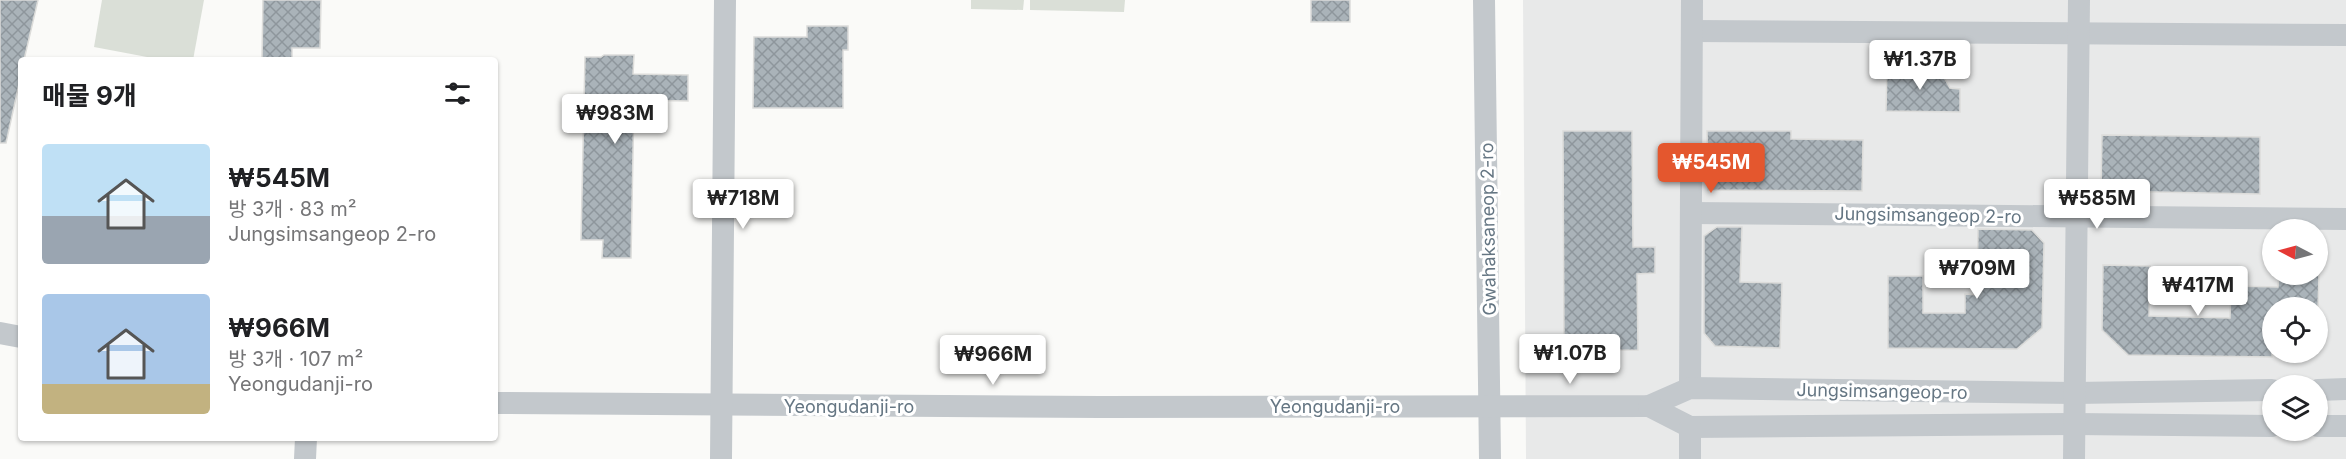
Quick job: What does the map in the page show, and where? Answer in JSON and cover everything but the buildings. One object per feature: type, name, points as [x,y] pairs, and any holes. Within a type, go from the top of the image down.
[{"type":"street","points":[[721,459],[725,0]]},
{"type":"street","name":"Gwahaksaneop 2-ro","points":[[1484,0],[1490,459]]},
{"type":"street","points":[[1690,388],[1692,0]]},
{"type":"street","points":[[2074,459],[2079,0]]},
{"type":"street","points":[[1692,31],[2346,35]]},
{"type":"street","name":"Jungsimsangeop 2-ro","points":[[1691,213],[2346,219]]},
{"type":"street","points":[[0,333],[18,336]]},
{"type":"street","name":"Jungsimsangeop-ro","points":[[1490,405],[1649,406],[1690,388],[2075,393],[2262,390]]},
{"type":"street","points":[[2328,390],[2346,389]]},
{"type":"street","name":"Yeongudanji-ro","points":[[498,403],[1490,405]]},
{"type":"street","name":"Jungsimsangeop-ro","points":[[1649,406],[1690,427],[2075,424],[2262,426]]},
{"type":"street","points":[[2328,426],[2346,426]]},
{"type":"street","points":[[1690,427],[1690,459]]},
{"type":"street","points":[[305,459],[306,441]]},
{"type":"shaded area","points":[[102,0],[204,0],[194,57],[147,57],[94,47]]},
{"type":"shaded area","points":[[971,0],[1024,0],[1023,10],[971,9]]},
{"type":"shaded area","points":[[1030,0],[1125,0],[1124,12],[1030,10]]},
{"type":"shaded area","points":[[1523,0],[2346,0],[2346,459],[1526,459]]}]
